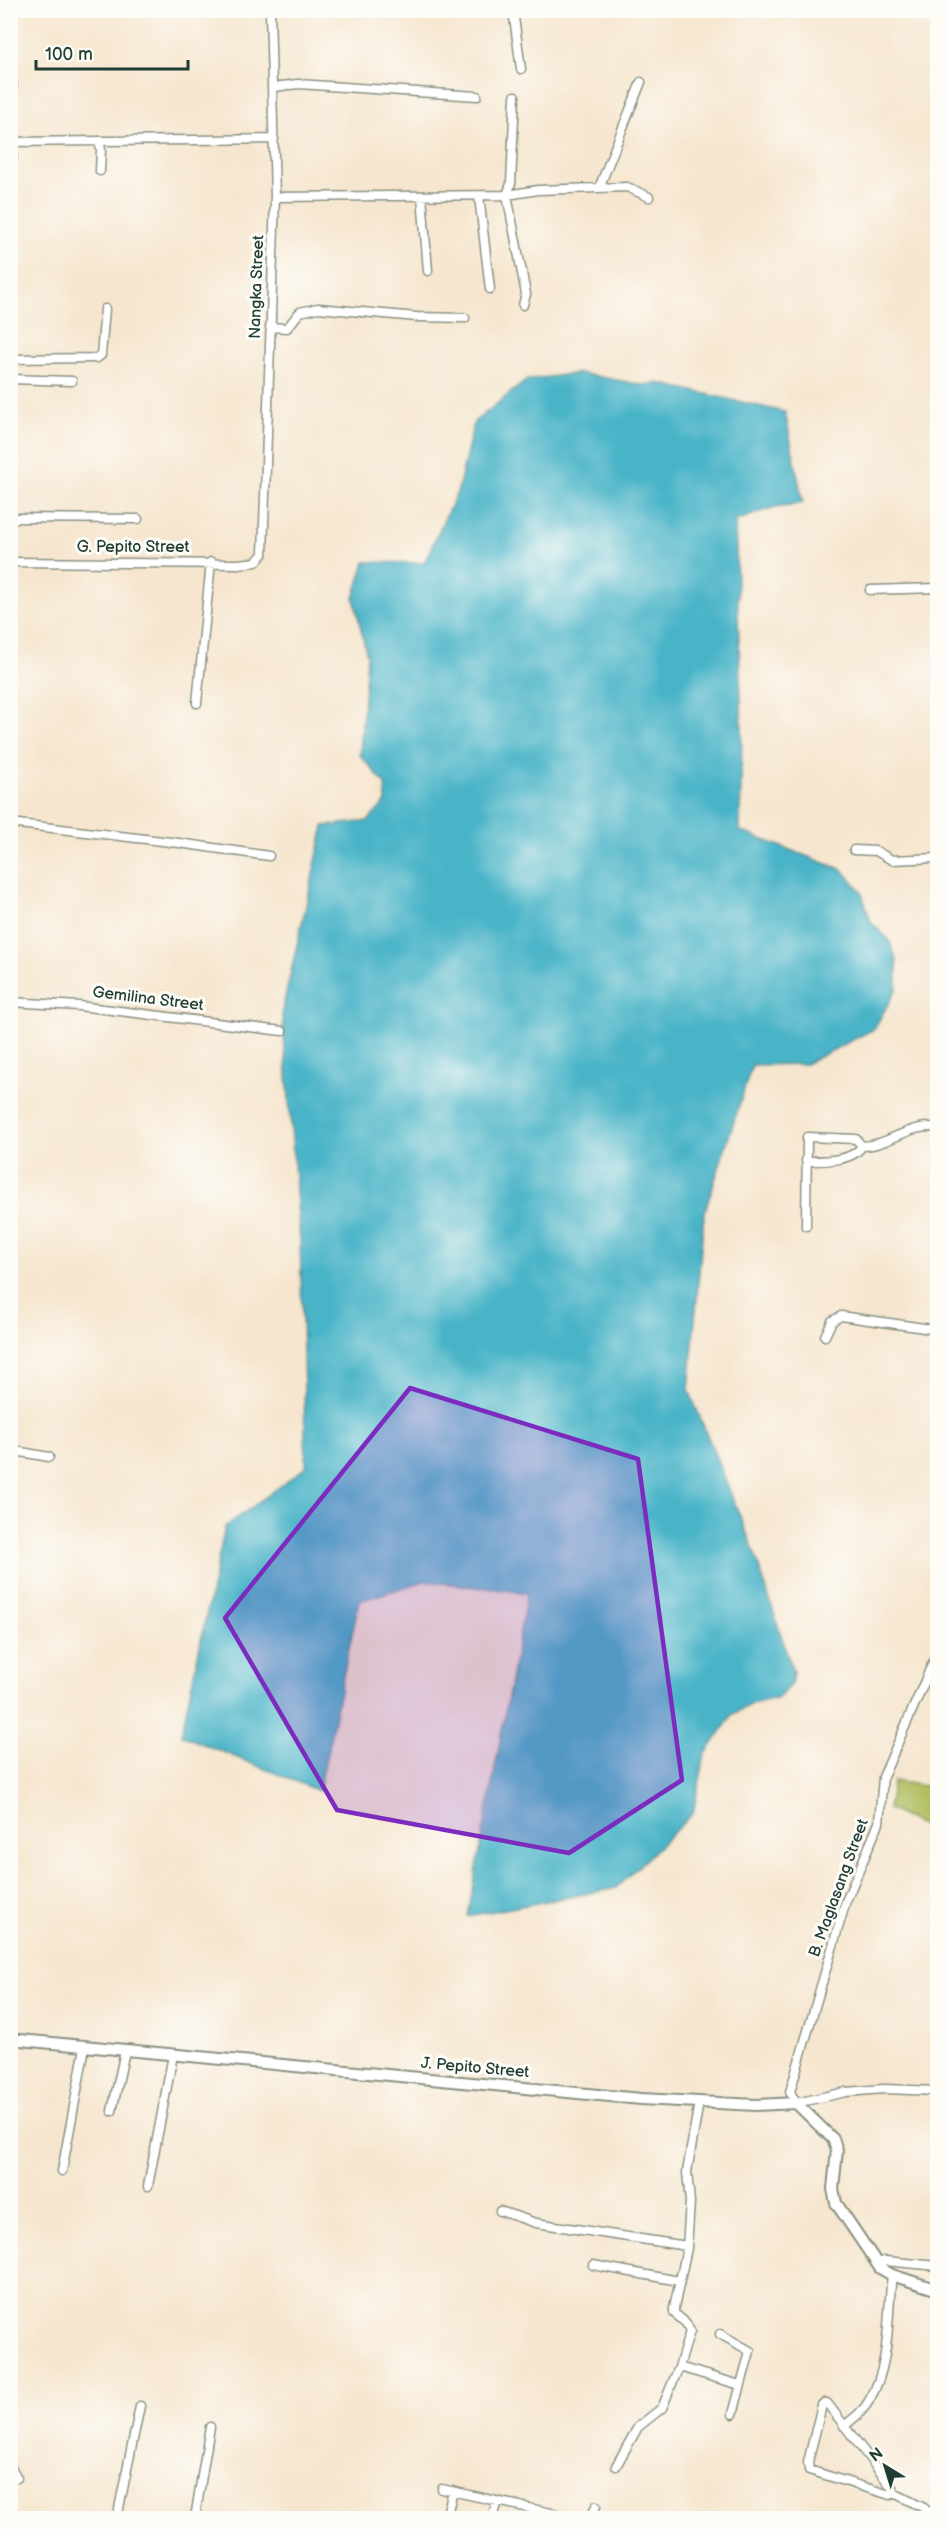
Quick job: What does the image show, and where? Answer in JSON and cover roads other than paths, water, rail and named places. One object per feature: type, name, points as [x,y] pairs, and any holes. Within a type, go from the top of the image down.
[{"type":"highway","points":[[10,82],[10,158]]},
{"type":"street","name":"Nangka Street","points":[[255,562],[262,557],[264,551],[275,196],[274,87],[270,10]]},
{"type":"street","points":[[513,10],[521,69]]},
{"type":"street","points":[[599,188],[641,82]]},
{"type":"street","points":[[274,87],[298,84],[477,96]]},
{"type":"street","points":[[515,96],[511,184],[507,195],[526,294],[523,305]]},
{"type":"street","points":[[11,142],[274,139]]},
{"type":"street","points":[[99,141],[102,150],[100,171]]},
{"type":"street","points":[[275,196],[479,196],[507,195],[538,190],[627,187],[649,197]]},
{"type":"street","points":[[422,196],[428,271]]},
{"type":"street","points":[[479,196],[490,289]]},
{"type":"street","points":[[270,327],[286,328],[300,312],[318,308],[417,317],[465,318]]},
{"type":"street","points":[[10,359],[97,358],[101,355],[105,309]]},
{"type":"street","points":[[10,379],[72,381]]},
{"type":"street","points":[[10,518],[138,519]]},
{"type":"street","name":"G. Pepito Street","points":[[10,562],[255,562]]},
{"type":"street","points":[[197,703],[211,562]]},
{"type":"street","points":[[870,590],[938,588]]},
{"type":"street","points":[[10,823],[269,856]]},
{"type":"street","points":[[854,850],[876,851],[892,860],[938,858]]},
{"type":"street","name":"Gemilina Street","points":[[10,1002],[80,1005],[282,1031]]},
{"type":"street","points":[[806,1161],[839,1159],[856,1154],[862,1146],[877,1145],[919,1126],[938,1128]]},
{"type":"street","points":[[806,1226],[807,1137],[856,1139],[862,1146]]},
{"type":"street","points":[[825,1336],[832,1321],[841,1316],[938,1330]]},
{"type":"street","points":[[10,1450],[50,1457]]},
{"type":"street","name":"B. Maglasang Street","points":[[796,2103],[790,2092],[790,2085],[846,1901],[879,1823],[883,1777],[938,1651]]},
{"type":"street","name":"J. Pepito Street","points":[[10,2038],[125,2051],[699,2102],[756,2105],[796,2103],[846,2092],[884,2089],[938,2091]]},
{"type":"street","points":[[62,2171],[85,2047]]},
{"type":"street","points":[[112,2110],[125,2051]]},
{"type":"street","points":[[148,2186],[173,2055]]},
{"type":"street","points":[[616,2466],[638,2427],[662,2408],[679,2367],[690,2331],[686,2323],[674,2313],[687,2246],[690,2202],[687,2172],[699,2102]]},
{"type":"street","points":[[796,2103],[833,2139],[837,2150],[833,2189],[836,2203],[877,2263],[892,2275],[938,2290]]},
{"type":"street","points":[[500,2211],[536,2223],[687,2246]]},
{"type":"street","points":[[877,2263],[885,2261],[938,2266]]},
{"type":"street","points":[[593,2265],[680,2281]]},
{"type":"street","points":[[844,2426],[860,2413],[871,2399],[881,2372],[886,2346],[892,2275]]},
{"type":"street","points":[[720,2334],[750,2351],[733,2414]]},
{"type":"street","points":[[679,2367],[740,2385]]},
{"type":"street","points":[[894,2493],[894,2489],[827,2403],[822,2405],[808,2462],[809,2470],[890,2495],[894,2493],[924,2508],[935,2518],[938,2510]]},
{"type":"street","points":[[117,2518],[140,2406]]},
{"type":"street","points":[[195,2518],[210,2427]]},
{"type":"street","points":[[10,2465],[17,2478]]},
{"type":"street","points":[[442,2489],[574,2518]]},
{"type":"street","points":[[446,2518],[453,2491]]},
{"type":"street","points":[[492,2518],[497,2501]]},
{"type":"street","points":[[591,2518],[596,2505]]},
{"type":"water","points":[[579,373],[643,385],[658,383],[785,412],[803,503],[775,507],[735,521],[742,732],[740,831],[843,870],[861,891],[871,922],[889,940],[897,961],[897,988],[874,1029],[806,1064],[752,1065],[704,1214],[689,1390],[754,1551],[793,1672],[791,1684],[779,1697],[752,1704],[733,1714],[705,1755],[693,1813],[616,1888],[468,1916],[527,1593],[425,1581],[359,1601],[319,1791],[181,1735],[225,1527],[306,1467],[300,1241],[282,1011],[324,826],[368,821],[386,802],[385,784],[360,755],[367,656],[354,598],[365,562],[424,563],[458,490],[474,422],[527,380]]}]
